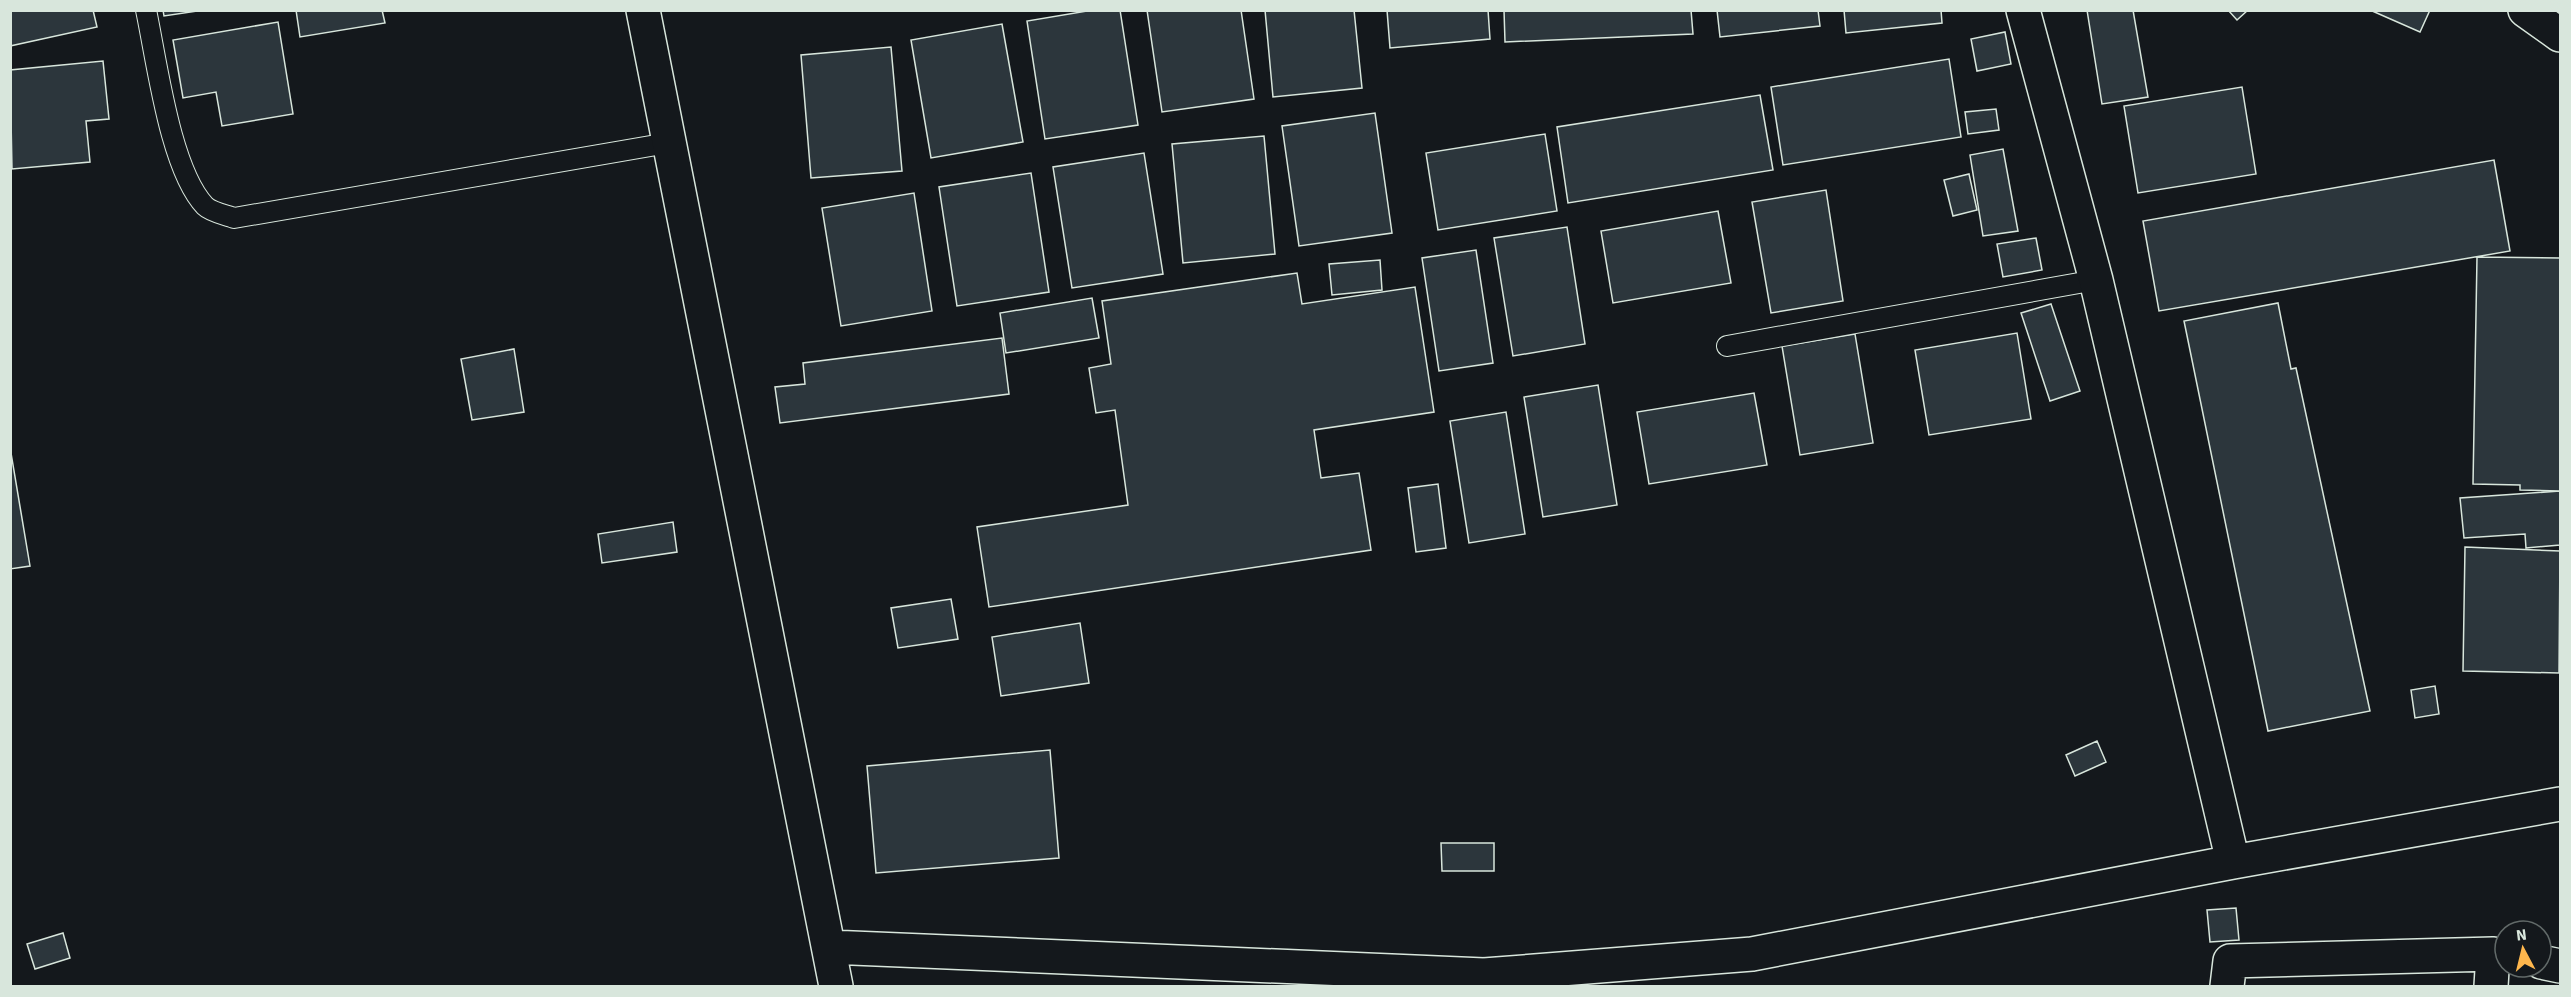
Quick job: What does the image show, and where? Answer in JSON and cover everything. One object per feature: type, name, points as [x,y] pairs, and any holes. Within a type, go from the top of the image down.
[{"type":"street","points":[[643,10],[836,987]]},
{"type":"street","points":[[2023,10],[2096,280],[2233,862]]},
{"type":"street","points":[[2525,10],[2560,35]]},
{"type":"street","points":[[829,947],[1484,975],[1752,954],[2233,862],[2560,804]]},
{"type":"street","points":[[2227,987],[2230,962],[2493,955]]},
{"type":"lane","points":[[147,10],[171,126],[186,178],[206,207],[234,218],[668,143]]},
{"type":"lane","points":[[1726,346],[2096,280]]},
{"type":"building","points":[[10,10],[93,10],[97,27],[10,46]]},
{"type":"building","points":[[163,10],[204,10],[164,16]]},
{"type":"building","points":[[296,10],[382,10],[385,23],[300,37]]},
{"type":"building","points":[[1093,10],[1120,10],[1138,125],[1045,139],[1027,21]]},
{"type":"building","points":[[1147,10],[1241,10],[1254,99],[1162,112]]},
{"type":"building","points":[[1265,10],[1354,10],[1362,88],[1273,97]]},
{"type":"building","points":[[1387,10],[1488,10],[1490,39],[1390,48]]},
{"type":"building","points":[[1504,10],[1691,10],[1693,34],[1505,42]]},
{"type":"building","points":[[1717,10],[1818,10],[1820,26],[1720,37]]},
{"type":"building","points":[[1844,10],[1941,10],[1942,23],[1846,33]]},
{"type":"building","points":[[2087,10],[2133,10],[2148,97],[2102,104]]},
{"type":"building","points":[[2228,10],[2248,10],[2237,20]]},
{"type":"building","points":[[2370,10],[2430,10],[2420,32]]},
{"type":"building","points":[[278,22],[293,114],[222,126],[216,92],[183,98],[173,40]]},
{"type":"building","points":[[1002,24],[1023,142],[931,158],[911,40]]},
{"type":"building","points":[[2005,32],[2011,64],[1977,71],[1971,39]]},
{"type":"building","points":[[891,47],[902,171],[811,178],[801,55]]},
{"type":"building","points":[[1949,59],[1961,137],[1783,165],[1771,87]]},
{"type":"building","points":[[103,61],[109,119],[86,121],[90,162],[12,169],[10,70]]},
{"type":"building","points":[[2242,87],[2256,174],[2138,193],[2124,106]]},
{"type":"building","points":[[1760,95],[1773,170],[1568,203],[1557,127]]},
{"type":"building","points":[[1996,109],[1999,130],[1968,134],[1965,112]]},
{"type":"building","points":[[1375,113],[1392,233],[1299,246],[1282,126]]},
{"type":"building","points":[[1545,134],[1557,211],[1438,230],[1426,153]]},
{"type":"building","points":[[1264,136],[1275,254],[1183,263],[1172,144]]},
{"type":"building","points":[[2003,149],[2018,231],[1983,236],[1970,155]]},
{"type":"building","points":[[1144,153],[1163,274],[1072,288],[1053,167]]},
{"type":"building","points":[[2494,160],[2510,251],[2159,311],[2143,221]]},
{"type":"building","points":[[1031,173],[1049,292],[957,306],[939,187]]},
{"type":"building","points":[[1969,174],[1977,210],[1953,216],[1944,180]]},
{"type":"building","points":[[1826,190],[1843,301],[1771,313],[1752,202]]},
{"type":"building","points":[[914,193],[932,311],[841,326],[822,208]]},
{"type":"building","points":[[1718,211],[1731,283],[1613,303],[1601,231]]},
{"type":"building","points":[[1567,227],[1585,344],[1513,356],[1494,238]]},
{"type":"building","points":[[2036,238],[2042,270],[2003,277],[1997,244]]},
{"type":"building","points":[[1476,250],[1493,363],[1439,371],[1422,258]]},
{"type":"building","points":[[2477,257],[2560,258],[2560,491],[2520,490],[2520,485],[2473,484]]},
{"type":"building","points":[[1380,260],[1382,290],[1332,295],[1329,264]]},
{"type":"building","points":[[1297,273],[1302,304],[1415,287],[1434,412],[1314,430],[1321,478],[1359,473],[1371,550],[989,607],[977,527],[1128,505],[1115,410],[1096,413],[1089,368],[1111,364],[1102,301]]},
{"type":"building","points":[[1092,298],[1099,338],[1006,353],[1000,313]]},
{"type":"building","points":[[2278,303],[2291,369],[2296,368],[2370,711],[2268,731],[2184,321]]},
{"type":"building","points":[[2051,304],[2080,391],[2050,401],[2021,313]]},
{"type":"building","points":[[2017,333],[2031,419],[1929,435],[1915,350]]},
{"type":"building","points":[[1855,334],[1873,443],[1800,455],[1782,346]]},
{"type":"building","points":[[1002,338],[1009,394],[780,423],[775,387],[805,384],[803,363]]},
{"type":"building","points":[[514,349],[524,412],[472,420],[461,359]]},
{"type":"building","points":[[1598,385],[1617,505],[1543,517],[1524,397]]},
{"type":"building","points":[[1754,393],[1767,465],[1649,484],[1637,412]]},
{"type":"building","points":[[1506,412],[1525,534],[1469,543],[1450,421]]},
{"type":"building","points":[[10,447],[30,566],[10,569]]},
{"type":"building","points":[[1438,484],[1446,548],[1416,552],[1408,488]]},
{"type":"building","points":[[2560,491],[2560,545],[2526,548],[2525,534],[2464,538],[2460,498]]},
{"type":"building","points":[[673,522],[677,552],[602,563],[598,534]]},
{"type":"building","points":[[2465,547],[2560,551],[2559,673],[2463,671]]},
{"type":"building","points":[[951,599],[958,639],[898,648],[891,608]]},
{"type":"building","points":[[1080,623],[1089,683],[1001,696],[992,637]]},
{"type":"building","points":[[2435,686],[2439,714],[2415,718],[2411,690]]},
{"type":"building","points":[[2097,741],[2106,762],[2075,776],[2066,755]]},
{"type":"building","points":[[1050,750],[1059,858],[876,873],[867,766]]},
{"type":"building","points":[[1441,843],[1494,843],[1494,871],[1442,871]]},
{"type":"building","points":[[2236,908],[2239,940],[2210,942],[2207,910]]},
{"type":"building","points":[[63,933],[70,958],[35,969],[27,944]]}]
